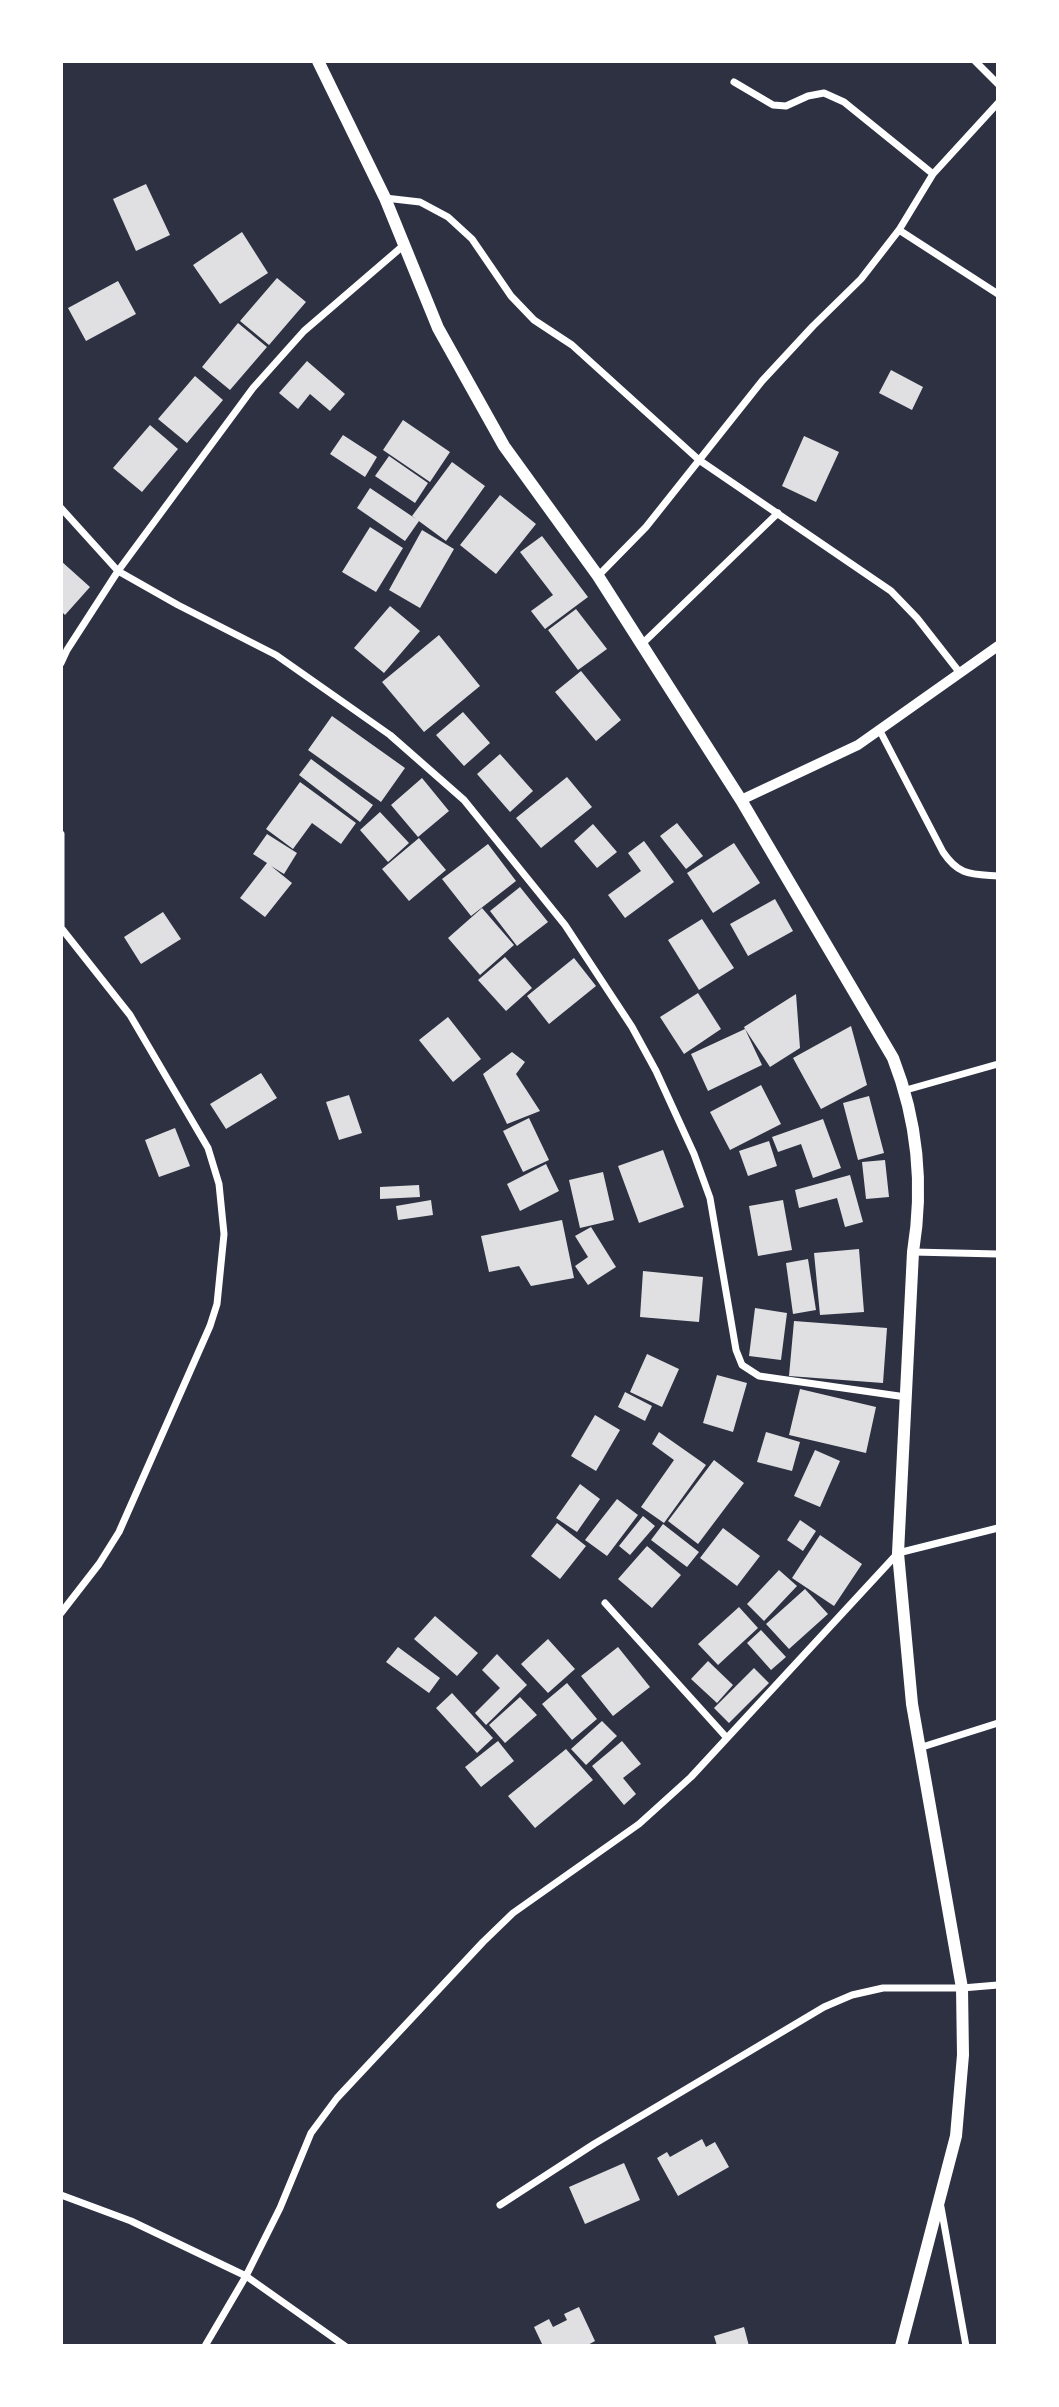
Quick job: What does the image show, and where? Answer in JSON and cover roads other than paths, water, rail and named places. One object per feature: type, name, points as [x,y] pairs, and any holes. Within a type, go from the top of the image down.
[{"type":"main road","points":[[318,61],[405,244],[438,328],[504,446],[598,576],[741,800],[893,1058],[906,1090],[918,1157],[918,1219],[913,1252],[898,1553],[912,1704],[962,1988],[963,2055],[956,2136],[901,2346]]},
{"type":"street","points":[[975,61],[998,84]]},
{"type":"street","points":[[734,82],[773,105],[786,106],[808,96],[824,93],[844,102],[933,174]]},
{"type":"street","points":[[598,576],[646,527],[762,381],[861,279],[899,230],[933,174],[998,103]]},
{"type":"street","points":[[384,198],[420,202],[448,217],[472,239],[511,296],[534,320],[572,345],[699,460],[891,591],[917,618],[960,673]]},
{"type":"street","points":[[899,230],[998,294]]},
{"type":"street","points":[[61,663],[118,571],[253,388],[304,331],[405,244]]},
{"type":"street","points":[[61,508],[118,571],[276,655],[390,735],[464,800],[565,925],[632,1027],[656,1071],[694,1154],[710,1198],[736,1350],[742,1365],[759,1376],[906,1397]]},
{"type":"street","points":[[642,644],[778,513]]},
{"type":"street","points":[[741,800],[829,760],[880,731],[998,646]]},
{"type":"street","points":[[880,731],[952,866],[965,874],[998,876]]},
{"type":"street","points":[[61,834],[62,929],[130,1015],[208,1148],[219,1184],[224,1234],[217,1304],[210,1326],[119,1532],[99,1564],[61,1613]]},
{"type":"street","points":[[906,1090],[998,1064]]},
{"type":"street","points":[[913,1252],[998,1254]]},
{"type":"street","points":[[205,2346],[246,2276],[280,2208],[311,2133],[337,2098],[513,1913],[639,1824],[691,1777],[898,1553],[998,1528]]},
{"type":"street","points":[[604,1603],[727,1738]]},
{"type":"street","points":[[919,1748],[998,1723]]},
{"type":"street","points":[[500,2205],[594,2144],[824,2007],[852,1995],[883,1988],[962,1988],[998,1984]]},
{"type":"street","points":[[61,2195],[131,2221],[246,2276],[345,2346]]},
{"type":"street","points":[[940,2203],[966,2346]]}]
